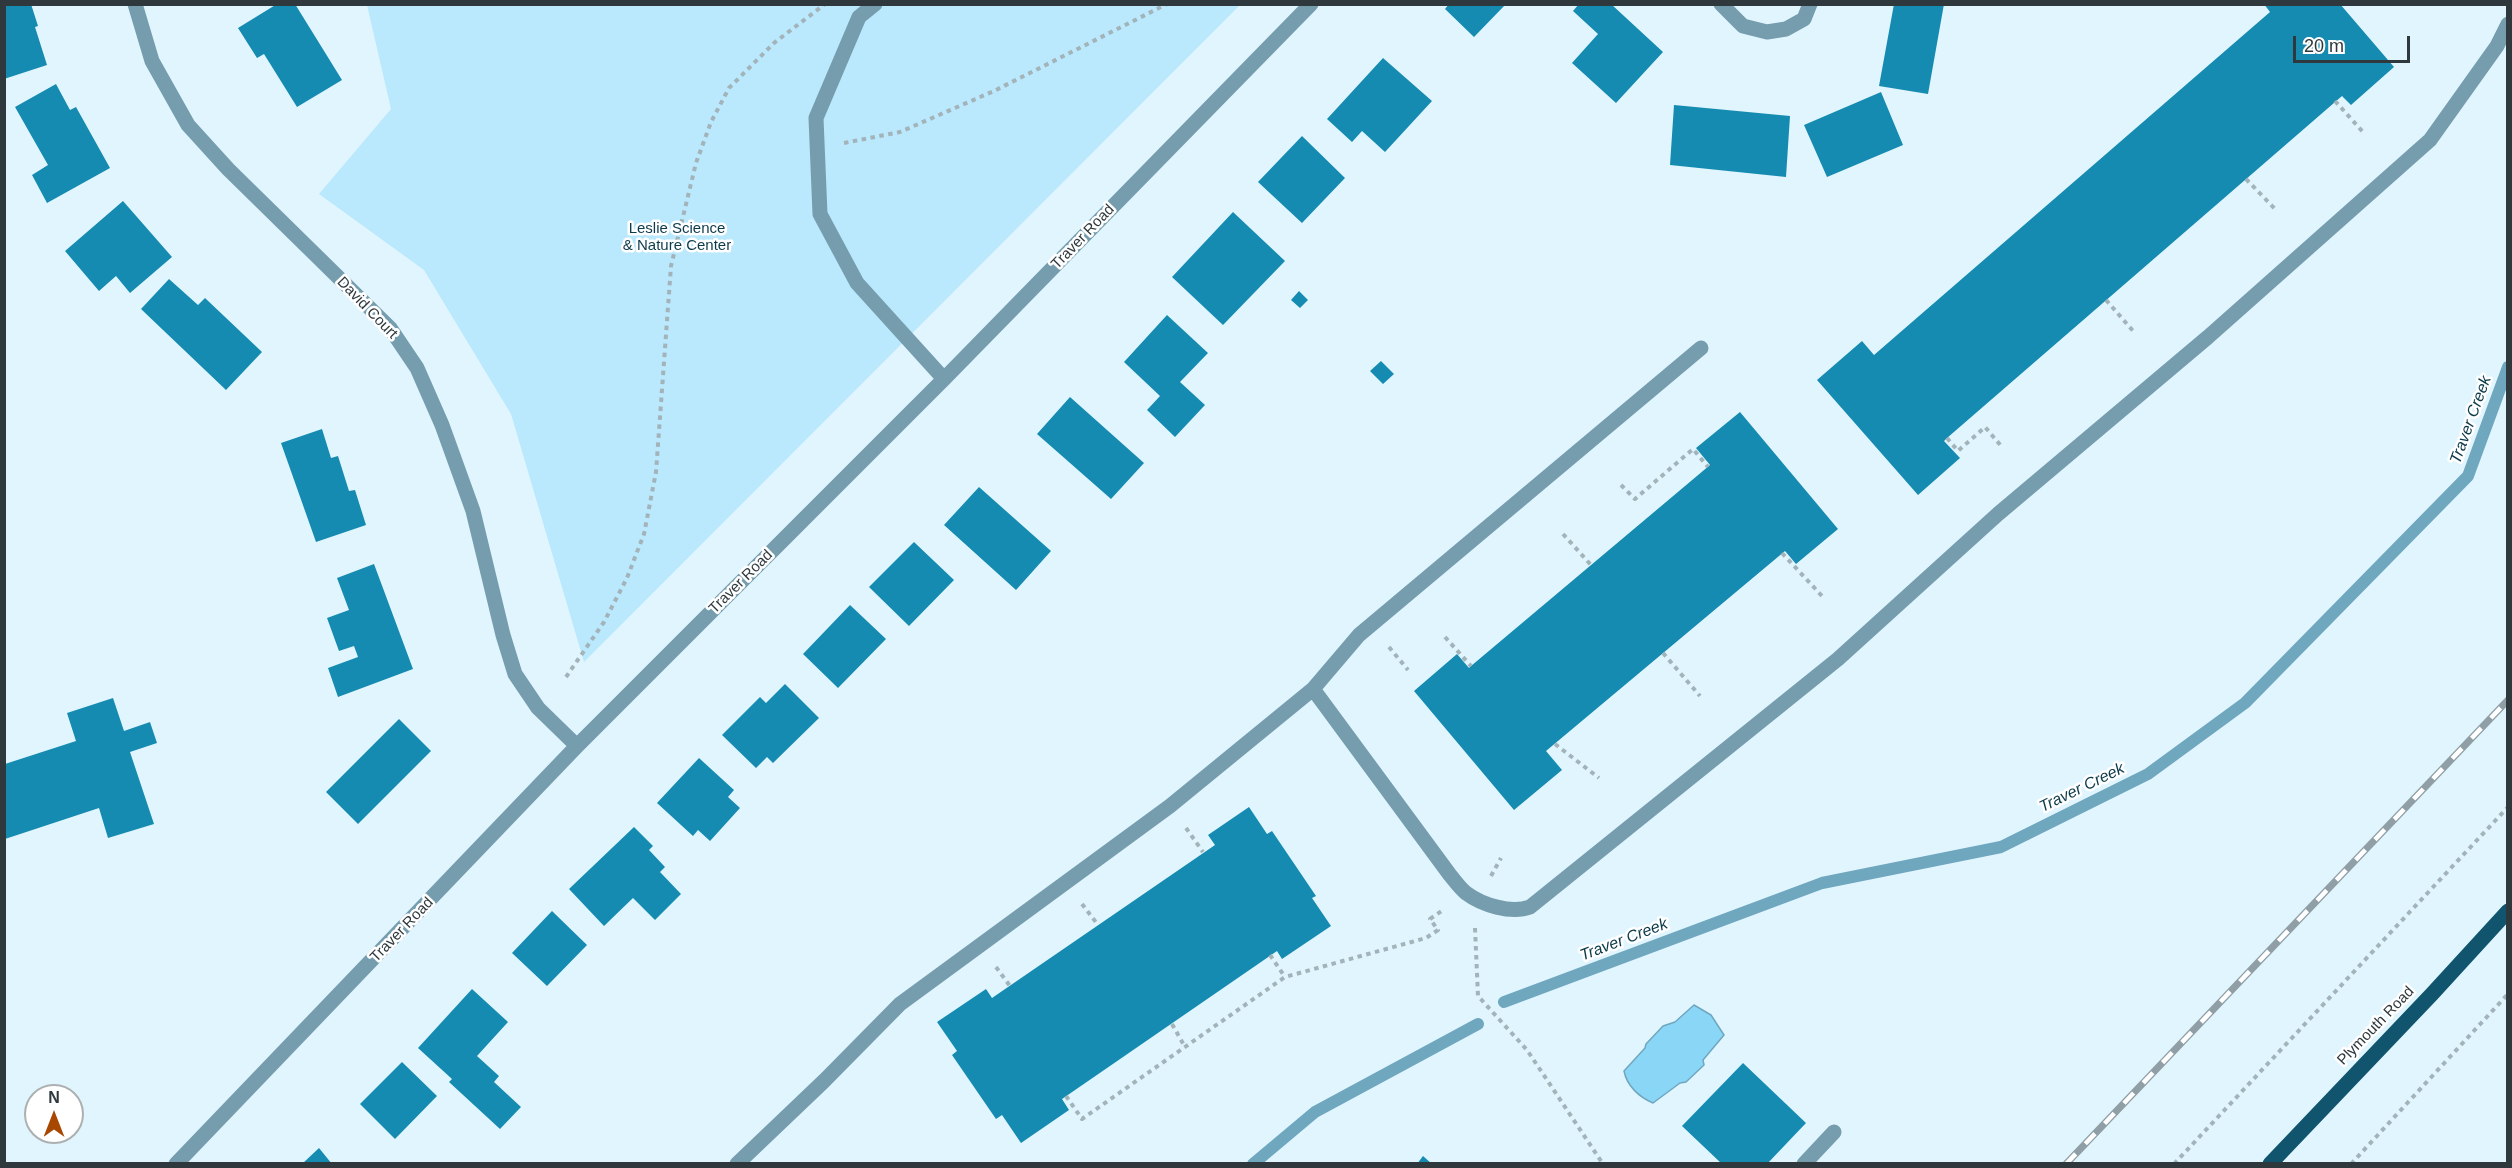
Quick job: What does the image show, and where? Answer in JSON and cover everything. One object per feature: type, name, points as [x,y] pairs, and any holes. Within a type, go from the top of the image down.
[{"type":"main road","name":"Plymouth Road","points":[[2270,1164],[2508,911]]},
{"type":"street","name":"David Court","points":[[135,4],[152,61],[188,125],[228,169],[390,328],[417,368],[442,424],[474,510],[503,635],[515,674],[538,708],[577,746]]},
{"type":"street","points":[[875,4],[859,17],[816,118],[820,214],[857,283],[944,379]]},
{"type":"street","name":"Traver Road","points":[[176,1164],[577,746],[944,379],[1311,4]]},
{"type":"street","points":[[1721,4],[1743,26],[1767,32],[1786,29],[1804,19],[1810,4]]},
{"type":"street","points":[[1313,689],[1450,875],[1473,896],[1498,907],[1515,910],[1530,907],[1838,659],[1998,514],[2208,337],[2430,140],[2497,46],[2508,24]]},
{"type":"street","points":[[738,1164],[900,1004],[1170,806],[1313,689],[1359,635],[1701,348]]},
{"type":"street","points":[[1804,1164],[1834,1132]]},
{"type":"path","points":[[566,677],[603,622],[627,578],[644,534],[656,472],[671,266],[696,164],[711,122],[729,88],[774,43],[825,4]]},
{"type":"path","points":[[817,149],[900,132],[1005,86],[1167,4]]},
{"type":"path","points":[[2336,101],[2363,132]]},
{"type":"path","points":[[2246,179],[2274,209]]},
{"type":"path","points":[[2106,300],[2134,332]]},
{"type":"path","points":[[1947,438],[1958,451],[1985,426],[2002,447]]},
{"type":"path","points":[[1621,485],[1635,499],[1693,449],[1708,467]]},
{"type":"path","points":[[1563,534],[1591,566]]},
{"type":"path","points":[[1782,553],[1822,596]]},
{"type":"path","points":[[1445,637],[1471,666]]},
{"type":"path","points":[[1663,653],[1700,696]]},
{"type":"path","points":[[1555,744],[1599,778]]},
{"type":"path","points":[[2174,1164],[2508,807]]},
{"type":"path","points":[[1065,1096],[1082,1119],[1285,977],[1426,938],[1438,930],[1430,919],[1473,896],[1501,858]]},
{"type":"path","points":[[1473,896],[1478,996],[1527,1050],[1603,1164]]},
{"type":"path","points":[[1270,955],[1285,977]]},
{"type":"path","points":[[2351,1164],[2508,994]]},
{"type":"path","points":[[1172,1024],[1185,1047]]},
{"type":"green space","name":"Leslie Science & Nature Center","points":[[367,5],[1240,5],[584,662],[511,414],[424,270],[319,194],[391,109]]},
{"type":"shaded area","points":[[1694,1005],[1711,1015],[1724,1035],[1703,1060],[1704,1065],[1686,1082],[1680,1083],[1653,1103],[1634,1090],[1624,1071],[1663,1026],[1675,1022]]},
{"type":"building","points":[[4,4],[31,4],[38,26],[35,27],[47,65],[4,79]]},
{"type":"building","points":[[277,4],[295,4],[342,80],[297,107],[264,54],[257,58],[238,28]]},
{"type":"building","points":[[1449,4],[1506,4],[1474,37],[1445,9]]},
{"type":"building","points":[[1579,4],[1611,4],[1663,52],[1616,103],[1572,63],[1598,34],[1573,11]]},
{"type":"building","points":[[1894,4],[1944,4],[1928,94],[1879,86]]},
{"type":"building","points":[[2264,4],[2340,4],[2394,67],[2351,105],[2342,96],[1947,438],[1944,441],[1960,458],[1918,495],[1817,380],[1862,341],[1874,355],[2270,12]]},
{"type":"building","points":[[1383,58],[1432,101],[1385,152],[1362,131],[1352,142],[1327,119]]},
{"type":"building","points":[[56,84],[70,110],[76,107],[110,168],[47,203],[32,175],[48,165],[15,107]]},
{"type":"building","points":[[1881,92],[1903,145],[1827,177],[1804,125]]},
{"type":"building","points":[[1674,105],[1790,116],[1786,177],[1670,165]]},
{"type":"building","points":[[1302,136],[1345,178],[1302,223],[1258,182]]},
{"type":"building","points":[[123,201],[172,257],[130,293],[116,276],[99,291],[65,251]]},
{"type":"building","points":[[1233,212],[1285,261],[1223,325],[1172,277]]},
{"type":"building","points":[[169,279],[198,305],[205,298],[262,352],[226,390],[141,309]]},
{"type":"building","points":[[1299,291],[1308,300],[1300,308],[1291,300]]},
{"type":"building","points":[[1167,315],[1208,353],[1180,382],[1205,405],[1175,437],[1147,410],[1160,396],[1124,362]]},
{"type":"building","points":[[1381,361],[1394,374],[1383,384],[1370,371]]},
{"type":"building","points":[[1070,397],[1144,463],[1111,499],[1037,434]]},
{"type":"building","points":[[1740,412],[1838,529],[1796,564],[1785,551],[1546,751],[1562,770],[1514,810],[1414,691],[1457,654],[1469,668],[1710,465],[1696,448]]},
{"type":"building","points":[[322,429],[331,458],[338,456],[349,491],[355,490],[366,525],[316,542],[281,443]]},
{"type":"building","points":[[979,487],[1051,551],[1016,590],[944,525]]},
{"type":"building","points":[[914,542],[954,580],[909,626],[869,587]]},
{"type":"building","points":[[374,564],[413,669],[338,697],[328,668],[358,657],[354,646],[339,651],[327,618],[349,610],[337,578]]},
{"type":"building","points":[[850,605],[886,639],[838,688],[803,654]]},
{"type":"building","points":[[785,684],[819,718],[773,763],[767,757],[756,768],[722,735],[760,697],[766,703]]},
{"type":"building","points":[[113,698],[124,731],[150,722],[157,743],[130,752],[154,824],[108,838],[99,808],[5,839],[5,764],[76,741],[67,713]]},
{"type":"building","points":[[399,719],[431,751],[358,824],[326,792]]},
{"type":"building","points":[[699,758],[734,790],[728,797],[740,808],[710,841],[698,830],[693,836],[657,803]]},
{"type":"building","points":[[1249,807],[1267,834],[1272,831],[1316,896],[1312,898],[1331,926],[1282,959],[1277,951],[1062,1099],[1069,1110],[1021,1143],[1002,1115],[996,1119],[952,1055],[957,1051],[937,1022],[986,989],[992,998],[1215,845],[1208,835]]},
{"type":"building","points":[[634,827],[653,846],[649,850],[665,867],[660,872],[681,894],[655,920],[633,898],[604,926],[569,889]]},
{"type":"building","points":[[552,911],[587,945],[547,986],[512,953]]},
{"type":"building","points":[[472,989],[508,1022],[477,1056],[499,1076],[494,1082],[521,1107],[500,1129],[449,1082],[452,1079],[418,1048]]},
{"type":"building","points":[[402,1062],[437,1096],[395,1139],[360,1104]]},
{"type":"building","points":[[1743,1063],[1806,1123],[1767,1164],[1722,1164],[1682,1126]]},
{"type":"building","points":[[319,1148],[332,1164],[302,1164]]},
{"type":"building","points":[[1423,1156],[1432,1164],[1417,1164]]},
{"type":"waterway","name":"Traver Creek","points":[[1504,1002],[1822,883],[2001,847],[2148,774],[2245,703],[2468,476],[2508,367]]},
{"type":"waterway","name":"Traver Creek","points":[[1253,1164],[1315,1112],[1478,1024]]},
{"type":"railway","points":[[2066,1164],[2508,700]]}]
